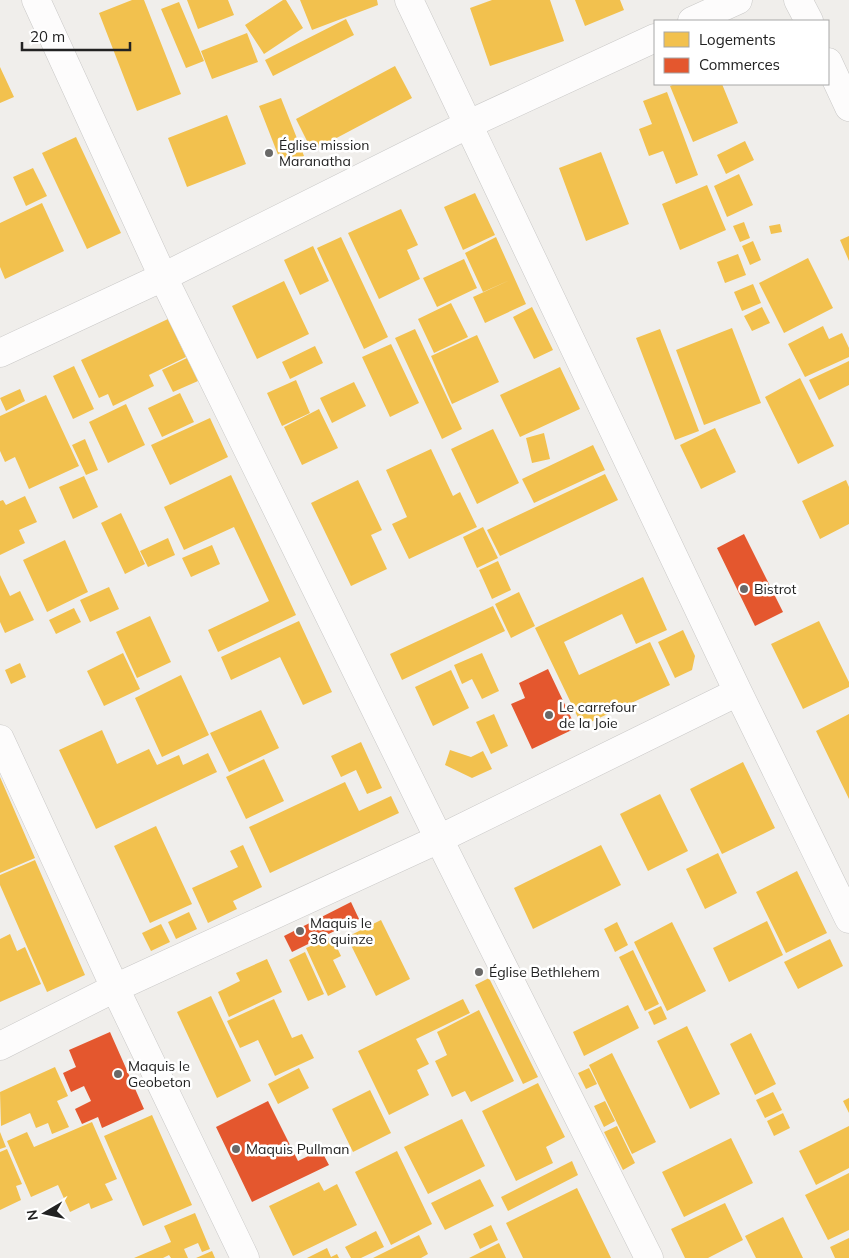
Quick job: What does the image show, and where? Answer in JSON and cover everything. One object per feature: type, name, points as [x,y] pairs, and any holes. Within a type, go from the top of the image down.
[{"type":"street","points":[[36,0],[163,277],[439,839],[649,1258]]},
{"type":"street","points":[[409,0],[738,692],[849,919]]},
{"type":"street","points":[[694,20],[738,0]]},
{"type":"street","points":[[798,0],[808,20]]},
{"type":"street","points":[[0,352],[163,277],[467,125],[654,38]]},
{"type":"street","points":[[829,64],[849,107]]},
{"type":"street","points":[[0,1046],[115,988],[439,839],[738,692]]},
{"type":"street","points":[[0,739],[115,988],[244,1258]]},
{"type":"building: Logements","points":[[132,0],[144,0],[181,94],[137,111],[99,13]]},
{"type":"building: Logements","points":[[187,0],[228,0],[234,15],[198,29]]},
{"type":"building: Logements","points":[[283,0],[286,0],[303,28],[264,54],[245,25]]},
{"type":"building: Logements","points":[[300,0],[377,0],[378,5],[312,30]]},
{"type":"building: Logements","points":[[492,0],[550,0],[564,41],[490,66],[470,8]]},
{"type":"building: Logements","points":[[575,0],[620,0],[624,10],[585,26]]},
{"type":"building: Logements","points":[[179,2],[204,61],[186,68],[161,9]]},
{"type":"building: Logements","points":[[346,19],[354,35],[273,76],[265,60]]},
{"type":"building: Logements","points":[[247,33],[258,62],[212,79],[201,51]]},
{"type":"building: Logements","points":[[395,66],[412,98],[312,151],[296,119]]},
{"type":"building: Logements","points":[[0,67],[14,97],[0,103]]},
{"type":"building: Logements","points":[[722,85],[738,123],[693,142],[670,86]]},
{"type":"building: Logements","points":[[667,92],[698,175],[676,184],[663,151],[649,156],[639,129],[652,124],[643,101]]},
{"type":"building: Logements","points":[[281,98],[304,156],[282,165],[259,106]]},
{"type":"building: Logements","points":[[227,115],[246,164],[187,187],[168,138]]},
{"type":"building: Logements","points":[[76,137],[121,233],[87,249],[42,153]]},
{"type":"building: Logements","points":[[745,141],[754,160],[726,174],[717,155]]},
{"type":"building: Logements","points":[[601,152],[629,224],[586,241],[559,168]]},
{"type":"building: Logements","points":[[33,168],[47,196],[26,206],[13,177]]},
{"type":"building: Logements","points":[[739,174],[753,205],[727,217],[714,186]]},
{"type":"building: Logements","points":[[707,185],[726,230],[680,250],[662,204]]},
{"type":"building: Logements","points":[[475,193],[495,235],[463,250],[444,207]]},
{"type":"building: Logements","points":[[42,203],[64,251],[5,279],[0,267],[0,223]]},
{"type":"building: Logements","points":[[401,209],[418,245],[407,250],[420,279],[379,299],[348,233]]},
{"type":"building: Logements","points":[[744,222],[750,238],[740,242],[733,226]]},
{"type":"building: Logements","points":[[780,224],[782,232],[771,234],[769,226]]},
{"type":"building: Logements","points":[[849,236],[849,261],[840,240]]},
{"type":"building: Logements","points":[[341,237],[388,337],[364,349],[317,248]]},
{"type":"building: Logements","points":[[496,237],[526,304],[485,323],[473,297],[510,280],[483,292],[465,253]]},
{"type":"building: Logements","points":[[753,241],[761,260],[750,265],[742,246]]},
{"type":"building: Logements","points":[[313,246],[329,281],[300,295],[284,260]]},
{"type":"building: Logements","points":[[738,254],[746,275],[725,283],[717,262]]},
{"type":"building: Logements","points":[[808,258],[833,308],[784,333],[759,283]]},
{"type":"building: Logements","points":[[464,259],[477,288],[437,307],[423,278]]},
{"type":"building: Logements","points":[[284,281],[309,334],[257,359],[232,306]]},
{"type":"building: Logements","points":[[753,284],[761,303],[742,311],[734,292]]},
{"type":"building: Logements","points":[[451,303],[468,337],[434,353],[418,319]]},
{"type":"building: Logements","points":[[532,307],[553,350],[534,359],[513,317]]},
{"type":"building: Logements","points":[[762,307],[770,323],[752,331],[744,316]]},
{"type":"building: Logements","points":[[168,319],[186,357],[149,375],[154,386],[113,406],[108,394],[99,398],[81,360]]},
{"type":"building: Logements","points":[[823,326],[829,339],[842,333],[849,348],[849,357],[805,377],[788,344]]},
{"type":"building: Logements","points":[[732,328],[761,403],[704,425],[676,350]]},
{"type":"building: Logements","points":[[415,329],[462,429],[442,439],[395,338]]},
{"type":"building: Logements","points":[[660,329],[699,431],[675,440],[636,338]]},
{"type":"building: Logements","points":[[477,335],[499,382],[452,404],[431,356]]},
{"type":"building: Logements","points":[[391,344],[419,403],[390,417],[362,357]]},
{"type":"building: Logements","points":[[315,346],[323,363],[290,379],[282,362]]},
{"type":"building: Logements","points":[[187,358],[198,381],[173,392],[162,370]]},
{"type":"building: Logements","points":[[849,361],[849,385],[819,400],[809,380]]},
{"type":"building: Logements","points":[[74,366],[94,409],[73,419],[53,376]]},
{"type":"building: Logements","points":[[560,367],[580,409],[520,437],[500,395]]},
{"type":"building: Logements","points":[[800,378],[834,446],[798,464],[765,397]]},
{"type":"building: Logements","points":[[296,380],[310,413],[282,426],[267,393]]},
{"type":"building: Logements","points":[[354,382],[366,406],[332,423],[320,398]]},
{"type":"building: Logements","points":[[20,389],[25,401],[6,411],[0,398]]},
{"type":"building: Logements","points":[[180,393],[194,422],[162,437],[148,408]]},
{"type":"building: Logements","points":[[46,395],[79,466],[29,489],[15,457],[5,462],[0,451],[0,416]]},
{"type":"building: Logements","points":[[126,404],[145,445],[108,463],[89,422]]},
{"type":"building: Logements","points":[[319,409],[338,448],[302,465],[284,427]]},
{"type":"building: Logements","points":[[210,418],[228,457],[170,485],[151,445]]},
{"type":"building: Logements","points":[[715,428],[736,472],[701,489],[680,445]]},
{"type":"building: Logements","points":[[493,429],[519,483],[477,504],[451,449]]},
{"type":"building: Logements","points":[[544,433],[550,459],[532,463],[526,438]]},
{"type":"building: Logements","points":[[85,439],[98,470],[86,475],[72,445]]},
{"type":"building: Logements","points":[[593,445],[605,470],[534,503],[522,479]]},
{"type":"building: Logements","points":[[431,449],[453,496],[460,492],[477,527],[409,559],[392,524],[407,517],[386,470]]},
{"type":"building: Logements","points":[[605,474],[618,500],[500,556],[487,530]]},
{"type":"building: Logements","points":[[231,475],[296,615],[218,652],[208,630],[269,601],[234,527],[184,550],[164,507]]},
{"type":"building: Logements","points":[[84,476],[98,507],[73,519],[59,487]]},
{"type":"building: Logements","points":[[358,480],[382,530],[371,535],[387,569],[351,586],[311,503]]},
{"type":"building: Logements","points":[[846,480],[849,487],[849,524],[820,539],[802,501]]},
{"type":"building: Logements","points":[[25,496],[37,522],[19,530],[25,543],[0,555],[0,501],[3,500],[6,505]]},
{"type":"building: Logements","points":[[121,513],[145,564],[125,574],[101,523]]},
{"type":"building: Logements","points":[[483,527],[498,558],[477,568],[463,537]]},
{"type":"building: Logements","points":[[168,538],[175,555],[148,567],[140,551]]},
{"type":"building: Logements","points":[[65,540],[88,592],[47,612],[23,560]]},
{"type":"building: Logements","points":[[212,545],[220,564],[191,577],[182,558]]},
{"type":"building: Logements","points":[[498,561],[511,590],[492,599],[479,570]]},
{"type":"building: Logements","points":[[0,575],[10,596],[20,591],[34,620],[5,633],[0,622]]},
{"type":"building: Logements","points":[[643,577],[667,630],[636,644],[622,614],[564,642],[579,675],[650,642],[670,685],[582,726],[535,628]]},
{"type":"building: Logements","points":[[109,587],[119,609],[90,622],[80,600]]},
{"type":"building: Logements","points":[[519,592],[535,626],[511,638],[495,604]]},
{"type":"building: Logements","points":[[493,606],[505,631],[402,680],[390,654]]},
{"type":"building: Logements","points":[[74,608],[81,622],[56,634],[49,620]]},
{"type":"building: Logements","points":[[150,616],[171,662],[137,678],[116,632]]},
{"type":"building: Logements","points":[[299,621],[332,692],[303,705],[280,657],[231,680],[221,657]]},
{"type":"building: Logements","points":[[819,621],[849,682],[849,687],[803,709],[771,644]]},
{"type":"building: Logements","points":[[683,630],[695,656],[692,670],[675,678],[658,642]]},
{"type":"building: Logements","points":[[123,653],[140,689],[104,706],[87,671]]},
{"type":"building: Logements","points":[[482,653],[499,691],[482,699],[472,679],[462,684],[454,665]]},
{"type":"building: Logements","points":[[20,663],[26,677],[11,684],[5,670]]},
{"type":"building: Logements","points":[[451,670],[469,708],[433,726],[415,687]]},
{"type":"building: Logements","points":[[181,675],[209,735],[162,757],[135,698]]},
{"type":"building: Logements","points":[[261,710],[279,748],[229,772],[210,733]]},
{"type":"building: Logements","points":[[494,714],[508,746],[491,754],[476,722]]},
{"type":"building: Logements","points":[[849,714],[849,799],[816,731]]},
{"type":"building: Logements","points":[[102,730],[117,764],[149,749],[157,765],[179,755],[183,765],[208,753],[217,772],[96,829],[59,750]]},
{"type":"building: Logements","points":[[361,742],[382,788],[367,794],[356,770],[341,777],[331,756]]},
{"type":"building: Logements","points":[[450,750],[471,757],[483,751],[492,769],[472,778],[445,765]]},
{"type":"building: Logements","points":[[264,759],[284,801],[246,819],[226,777]]},
{"type":"building: Logements","points":[[743,762],[775,828],[722,854],[690,789]]},
{"type":"building: Logements","points":[[0,777],[35,858],[0,873]]},
{"type":"building: Logements","points":[[345,782],[359,811],[391,796],[399,813],[270,873],[249,827]]},
{"type":"building: Logements","points":[[660,794],[688,851],[648,871],[620,814]]},
{"type":"building: Logements","points":[[156,826],[192,904],[150,923],[114,846]]},
{"type":"building: Logements","points":[[243,845],[262,887],[233,901],[237,909],[208,923],[192,888],[238,867],[230,851]]},
{"type":"building: Logements","points":[[601,845],[621,885],[533,929],[514,888]]},
{"type":"building: Logements","points":[[718,853],[737,893],[705,909],[686,869]]},
{"type":"building: Logements","points":[[35,860],[85,975],[47,992],[0,885],[0,875]]},
{"type":"building: Logements","points":[[797,871],[827,933],[786,953],[756,892]]},
{"type":"building: Logements","points":[[189,912],[197,929],[176,939],[168,922]]},
{"type":"building: Logements","points":[[381,920],[410,979],[376,996],[347,937]]},
{"type":"building: Logements","points":[[767,921],[783,955],[729,982],[713,948]]},
{"type":"building: Logements","points":[[617,922],[628,945],[615,952],[604,929]]},
{"type":"building: Logements","points":[[672,922],[706,991],[667,1011],[634,942]]},
{"type":"building: Logements","points":[[161,924],[170,942],[151,951],[142,933]]},
{"type":"building: Logements","points":[[10,934],[17,951],[25,947],[41,984],[0,1002],[0,939]]},
{"type":"building: Logements","points":[[332,937],[341,956],[333,960],[346,987],[328,996],[306,948]]},
{"type":"building: Logements","points":[[830,939],[843,966],[798,989],[784,962]]},
{"type":"building: Logements","points":[[633,950],[659,1004],[645,1011],[619,957]]},
{"type":"building: Logements","points":[[305,952],[324,994],[308,1001],[289,960]]},
{"type":"building: Logements","points":[[267,959],[282,992],[229,1017],[218,992],[240,981],[236,973]]},
{"type":"building: Logements","points":[[489,978],[538,1077],[523,1084],[475,985]]},
{"type":"building: Logements","points":[[211,996],[251,1081],[217,1098],[177,1012]]},
{"type":"building: Logements","points":[[274,999],[292,1038],[302,1034],[314,1058],[275,1076],[258,1040],[240,1048],[227,1021]]},
{"type":"building: Logements","points":[[463,999],[470,1013],[416,1039],[429,1064],[417,1070],[429,1095],[389,1115],[358,1051]]},
{"type":"building: Logements","points":[[628,1005],[639,1028],[584,1056],[573,1032]]},
{"type":"building: Logements","points":[[661,1006],[667,1019],[654,1025],[648,1012]]},
{"type":"building: Logements","points":[[479,1010],[514,1081],[471,1102],[465,1091],[452,1097],[435,1061],[447,1055],[437,1032]]},
{"type":"building: Logements","points":[[687,1026],[720,1094],[690,1109],[657,1041]]},
{"type":"building: Logements","points":[[751,1033],[776,1084],[755,1095],[730,1044]]},
{"type":"building: Logements","points":[[612,1053],[656,1142],[632,1154],[589,1065]]},
{"type":"building: Logements","points":[[55,1067],[68,1096],[57,1101],[69,1127],[52,1134],[48,1123],[36,1128],[30,1113],[1,1126],[0,1092]]},
{"type":"building: Logements","points":[[299,1068],[309,1088],[278,1104],[268,1084]]},
{"type":"building: Logements","points":[[589,1068],[597,1084],[586,1089],[578,1073]]},
{"type":"building: Logements","points":[[538,1083],[565,1137],[546,1147],[553,1163],[516,1181],[482,1111]]},
{"type":"building: Logements","points":[[370,1090],[391,1133],[353,1152],[332,1109]]},
{"type":"building: Logements","points":[[773,1092],[782,1110],[765,1118],[756,1100]]},
{"type":"building: Logements","points":[[849,1098],[849,1113],[843,1101]]},
{"type":"building: Logements","points":[[605,1101],[615,1121],[604,1127],[594,1106]]},
{"type":"building: Logements","points":[[783,1113],[790,1128],[774,1136],[767,1121]]},
{"type":"building: Logements","points":[[152,1115],[192,1205],[143,1226],[104,1136]]},
{"type":"building: Logements","points":[[462,1119],[485,1166],[428,1194],[404,1147]]},
{"type":"building: Logements","points":[[92,1122],[117,1179],[105,1184],[113,1200],[91,1209],[89,1203],[70,1212],[58,1185],[31,1197],[7,1141],[27,1132],[34,1147]]},
{"type":"building: Logements","points":[[617,1126],[635,1163],[623,1170],[604,1132]]},
{"type":"building: Logements","points":[[849,1126],[849,1168],[816,1185],[799,1151]]},
{"type":"building: Logements","points":[[0,1132],[6,1147],[0,1149]]},
{"type":"building: Logements","points":[[731,1138],[753,1183],[684,1217],[662,1172]]},
{"type":"building: Logements","points":[[7,1149],[22,1184],[16,1186],[21,1200],[0,1210],[0,1152]]},
{"type":"building: Logements","points":[[397,1151],[432,1224],[391,1245],[355,1172]]},
{"type":"building: Logements","points":[[572,1161],[578,1175],[508,1211],[501,1197]]},
{"type":"building: Logements","points":[[849,1173],[849,1230],[828,1240],[805,1195]]},
{"type":"building: Logements","points":[[480,1179],[494,1206],[445,1230],[431,1203]]},
{"type":"building: Logements","points":[[319,1182],[324,1191],[337,1184],[357,1225],[293,1256],[269,1206]]},
{"type":"building: Logements","points":[[577,1188],[611,1258],[523,1258],[506,1223]]},
{"type":"building: Logements","points":[[725,1203],[743,1240],[708,1258],[685,1258],[671,1229]]},
{"type":"building: Logements","points":[[195,1213],[210,1249],[202,1252],[198,1243],[184,1249],[188,1258],[171,1258],[169,1255],[163,1258],[134,1258],[171,1242],[164,1226]]},
{"type":"building: Logements","points":[[783,1217],[803,1258],[756,1258],[745,1236]]},
{"type":"building: Logements","points":[[491,1225],[498,1240],[480,1249],[473,1234]]},
{"type":"building: Logements","points":[[376,1231],[384,1247],[361,1258],[351,1258],[345,1247]]},
{"type":"building: Logements","points":[[419,1235],[428,1254],[421,1258],[373,1258]]},
{"type":"building: Logements","points":[[849,1238],[849,1258],[835,1258],[830,1247]]},
{"type":"building: Logements","points":[[499,1243],[506,1258],[469,1258]]},
{"type":"building: Logements","points":[[327,1248],[331,1257],[337,1254],[339,1258],[307,1258]]},
{"type":"building: Logements","points":[[212,1251],[215,1258],[196,1258]]},
{"type":"building: Commerces","points":[[744,534],[783,612],[755,626],[717,548]]},
{"type":"building: Commerces","points":[[548,669],[576,728],[532,749],[511,704],[525,698],[519,683]]},
{"type":"building: Commerces","points":[[351,902],[359,919],[292,952],[284,936]]},
{"type":"building: Commerces","points":[[110,1032],[144,1109],[102,1128],[98,1117],[82,1124],[75,1109],[91,1101],[84,1086],[71,1092],[63,1073],[76,1067],[69,1050]]},
{"type":"building: Commerces","points":[[268,1101],[298,1161],[321,1150],[329,1165],[252,1202],[216,1127]]},
{"type":"place","name":"Église mission Maranatha","points":[[269,153]]},
{"type":"place","name":"Bistrot","points":[[744,589]]},
{"type":"place","name":"Le carrefour de la Joie","points":[[549,715]]},
{"type":"place","name":"Maquis le 36 quinze","points":[[300,931]]},
{"type":"place","name":"Église Bethlehem","points":[[479,972]]},
{"type":"place","name":"Maquis le Geobeton","points":[[118,1074]]},
{"type":"place","name":"Maquis Pullman","points":[[236,1149]]}]
